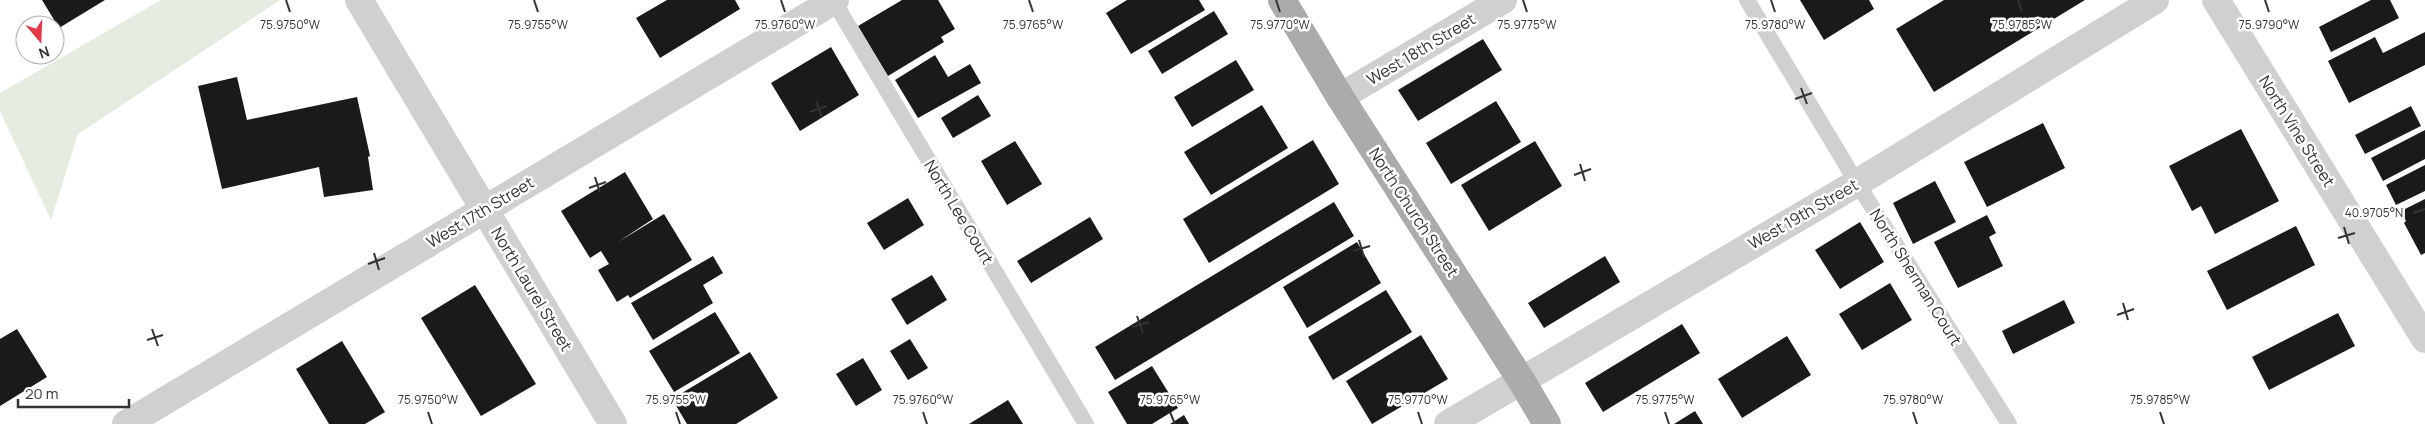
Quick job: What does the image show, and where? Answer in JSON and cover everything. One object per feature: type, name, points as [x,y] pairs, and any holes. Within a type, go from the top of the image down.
[{"type":"main road","name":"North Church Street","points":[[1282,0],[1340,97],[1521,380],[1546,424]]},
{"type":"street","name":"North Laurel Street","points":[[358,0],[612,424]]},
{"type":"street","name":"West 17th Street","points":[[132,422],[834,0]]},
{"type":"street","name":"West 18th Street","points":[[1340,97],[1502,0]]},
{"type":"street","name":"West 19th Street","points":[[1448,424],[1857,183],[2155,0]]},
{"type":"street","name":"North Vine Street","points":[[2216,0],[2425,340]]},
{"type":"lane","name":"North Lee Court","points":[[834,0],[1086,424]]},
{"type":"lane","name":"North Sherman Court","points":[[1747,0],[1857,183],[2009,424]]},
{"type":"shaded area","points":[[161,0],[280,0],[78,134],[51,220],[0,111],[0,93],[48,65],[65,65],[65,55]]},
{"type":"building","points":[[42,0],[105,0],[65,24],[65,15],[51,15]]},
{"type":"building","points":[[667,0],[735,0],[740,9],[660,58],[636,18]]},
{"type":"building","points":[[902,0],[938,0],[955,29],[941,37],[944,42],[888,76],[858,26]]},
{"type":"building","points":[[1127,0],[1199,0],[1205,10],[1131,54],[1106,13]]},
{"type":"building","points":[[1800,0],[1869,0],[1874,9],[1824,40]]},
{"type":"building","points":[[1944,0],[2085,0],[1934,92],[1896,29]]},
{"type":"building","points":[[2371,0],[2390,0],[2399,18],[2331,52],[2319,27]]},
{"type":"building","points":[[1214,11],[1228,34],[1162,74],[1148,51]]},
{"type":"building","points":[[2425,32],[2425,65],[2349,103],[2328,61],[2375,37],[2383,53]]},
{"type":"building","points":[[1483,39],[1502,70],[1418,121],[1398,90]]},
{"type":"building","points":[[831,47],[859,95],[800,131],[771,83]]},
{"type":"building","points":[[935,55],[948,77],[970,64],[981,83],[918,118],[895,80]]},
{"type":"building","points":[[1236,60],[1254,90],[1192,127],[1174,97]]},
{"type":"building","points":[[237,77],[247,120],[357,97],[370,156],[368,157],[373,190],[324,197],[319,167],[222,189],[198,86]]},
{"type":"building","points":[[978,95],[991,116],[953,138],[941,118]]},
{"type":"building","points":[[1496,101],[1521,142],[1451,184],[1426,143]]},
{"type":"building","points":[[1262,105],[1288,148],[1211,195],[1184,152]]},
{"type":"building","points":[[2411,106],[2421,126],[2365,154],[2355,135]]},
{"type":"building","points":[[2043,123],[2065,168],[1987,207],[1964,162]]},
{"type":"building","points":[[2241,129],[2279,201],[2215,234],[2201,206],[2192,211],[2169,166]]},
{"type":"building","points":[[2425,130],[2425,159],[2383,181],[2371,158]]},
{"type":"building","points":[[1313,140],[1339,184],[1209,263],[1183,219]]},
{"type":"building","points":[[1015,141],[1042,184],[1007,205],[981,161]]},
{"type":"building","points":[[1535,141],[1562,186],[1489,231],[1461,185]]},
{"type":"building","points":[[2425,165],[2425,191],[2396,205],[2386,185]]},
{"type":"building","points":[[625,172],[653,219],[618,242],[664,214],[692,260],[630,298],[628,295],[617,302],[598,270],[609,264],[601,251],[590,258],[561,211]]},
{"type":"building","points":[[1935,181],[1956,222],[1913,244],[1893,203]]},
{"type":"building","points":[[908,198],[924,225],[884,250],[867,223]]},
{"type":"building","points":[[2425,199],[2425,253],[2421,255],[2404,223],[2406,221],[2401,211]]},
{"type":"building","points":[[1334,202],[1354,236],[1115,380],[1095,347]]},
{"type":"building","points":[[1987,215],[1996,233],[1989,237],[2003,266],[1958,288],[1934,242]]},
{"type":"building","points":[[1090,217],[1103,239],[1031,283],[1017,261]]},
{"type":"building","points":[[1860,222],[1884,262],[1840,289],[1815,250]]},
{"type":"building","points":[[2296,226],[2315,265],[2227,310],[2207,271]]},
{"type":"building","points":[[1357,242],[1381,283],[1307,328],[1283,287]]},
{"type":"building","points":[[713,256],[723,273],[703,285],[713,303],[653,340],[631,303]]},
{"type":"building","points":[[1605,256],[1620,282],[1544,328],[1528,303]]},
{"type":"building","points":[[932,275],[947,300],[907,325],[891,299]]},
{"type":"building","points":[[1890,283],[1912,320],[1862,350],[1839,314]]},
{"type":"building","points":[[475,285],[536,384],[481,416],[421,318]]},
{"type":"building","points":[[1386,290],[1412,332],[1333,380],[1308,337]]},
{"type":"building","points":[[2064,300],[2075,323],[2013,354],[2002,331]]},
{"type":"building","points":[[715,312],[740,353],[674,392],[649,351]]},
{"type":"building","points":[[2338,313],[2355,346],[2269,390],[2252,357]]},
{"type":"building","points":[[1682,324],[1700,353],[1603,412],[1585,383]]},
{"type":"building","points":[[17,329],[47,377],[0,406],[0,339]]},
{"type":"building","points":[[1421,335],[1448,379],[1372,424],[1346,381]]},
{"type":"building","points":[[1787,336],[1811,375],[1742,418],[1718,379]]},
{"type":"building","points":[[910,339],[928,368],[908,380],[890,351]]},
{"type":"building","points":[[342,341],[385,412],[365,424],[329,424],[296,369]]},
{"type":"building","points":[[750,352],[778,398],[736,424],[687,424],[672,399]]},
{"type":"building","points":[[863,358],[882,390],[856,406],[836,374]]},
{"type":"building","points":[[1152,366],[1178,408],[1152,424],[1127,424],[1108,392]]},
{"type":"building","points":[[1008,400],[1023,424],[969,424]]},
{"type":"building","points":[[1695,411],[1703,424],[1674,424]]},
{"type":"building","points":[[1184,415],[1189,424],[1170,424]]}]
